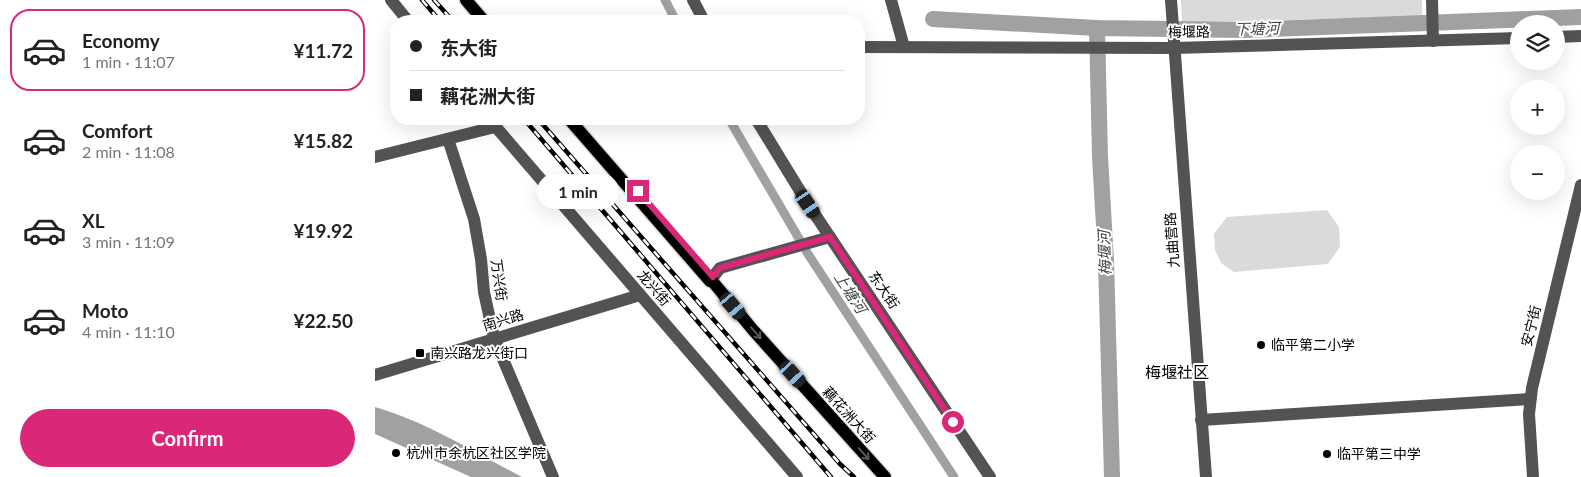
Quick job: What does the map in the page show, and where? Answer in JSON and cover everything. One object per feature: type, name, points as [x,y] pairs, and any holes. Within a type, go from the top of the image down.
[{"type":"main road","points":[[465,0],[479,15]]},
{"type":"main road","points":[[474,0],[487,15]]},
{"type":"main road","name":"藕花洲大街","points":[[574,125],[712,280]]},
{"type":"main road","name":"藕花洲大街","points":[[581,125],[753,330],[885,477]]},
{"type":"street","points":[[391,0],[404,15]]},
{"type":"street","points":[[693,0],[702,15]]},
{"type":"street","points":[[891,0],[904,47]]},
{"type":"street","name":"九曲营路","points":[[1171,0],[1205,477]]},
{"type":"street","points":[[1432,0],[1433,40]]},
{"type":"street","points":[[1565,37],[1581,36]]},
{"type":"street","name":"梅堰路","points":[[865,47],[1174,48],[1510,38]]},
{"type":"street","points":[[375,157],[448,139],[486,125]]},
{"type":"street","name":"龙兴街","points":[[494,125],[797,477]]},
{"type":"street","name":"东大街","points":[[760,125],[830,237],[989,477]]},
{"type":"street","name":"万兴街","points":[[448,139],[474,219],[481,259],[484,292],[494,338],[553,477]]},
{"type":"street","name":"安宁街","points":[[1533,477],[1529,414],[1530,399],[1581,184]]},
{"type":"street","points":[[712,280],[720,268],[830,237]]},
{"type":"street","name":"南兴路","points":[[375,375],[640,295]]},
{"type":"street","points":[[1201,420],[1530,399]]},
{"type":"shaded area","points":[[1181,0],[1422,0],[1422,16],[1182,23]]},
{"type":"shaded area","points":[[1327,210],[1339,227],[1340,247],[1328,264],[1234,272],[1221,263],[1215,250],[1214,234],[1227,217]]},
{"type":"shaded area","points":[[375,407],[432,429],[522,477],[471,477],[375,434]]},
{"type":"waterway","name":"上塘河","points":[[665,0],[673,15]]},
{"type":"waterway","name":"下塘河","points":[[933,19],[1097,28],[1244,30],[1581,17]]},
{"type":"waterway","name":"梅堰河","points":[[1097,28],[1112,477]]},
{"type":"waterway","name":"上塘河","points":[[733,125],[808,254],[954,477]]},
{"type":"railway","points":[[422,0],[435,15]]},
{"type":"railway","points":[[434,0],[448,15]]},
{"type":"railway","points":[[529,125],[831,477]]},
{"type":"railway","points":[[543,125],[840,464],[854,477]]},
{"type":"place","name":"临平第二小学","points":[[1261,345]]},
{"type":"place","name":"南兴路龙兴街口","points":[[420,353]]},
{"type":"place","name":"杭州市余杭区社区学院","points":[[396,453]]},
{"type":"place","name":"临平第三中学","points":[[1327,454]]},
{"type":"district","name":"梅堰社区","points":[[1177,372]]},
{"type":"route","points":[[638,191],[713,277],[720,268],[830,237],[953,422]]}]
